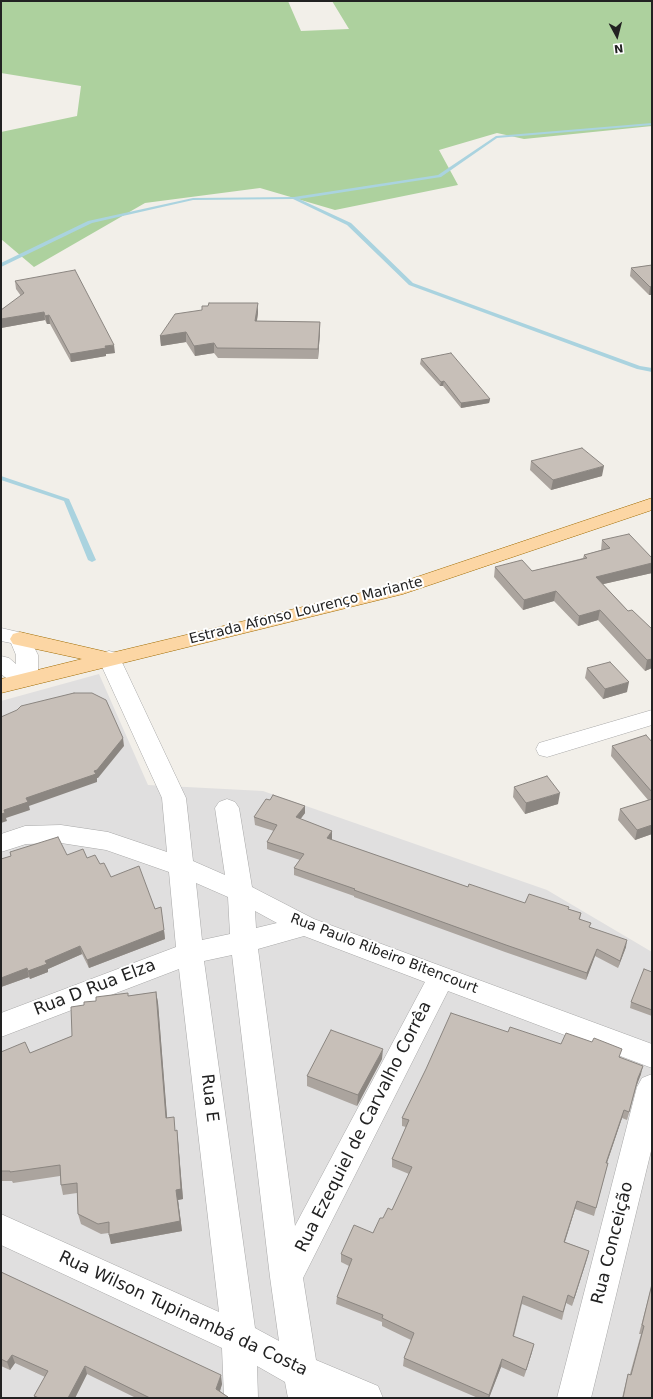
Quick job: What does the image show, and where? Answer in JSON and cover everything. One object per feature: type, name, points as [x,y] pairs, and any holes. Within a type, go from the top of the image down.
[{"type":"main road","name":"Estrada Afonso Lourenço Mariante","points":[[1,686],[109,658],[181,643],[396,590],[651,505]]},
{"type":"main road","points":[[11,636],[109,658]]},
{"type":"street","points":[[1,663],[23,680],[27,667],[27,655],[11,636]]},
{"type":"street","name":"Rua E","points":[[109,658],[174,798],[190,953],[240,1338],[241,1398]]},
{"type":"street","points":[[547,749],[652,717]]},
{"type":"street","points":[[227,808],[240,892],[244,942],[286,1277],[302,1384]]},
{"type":"street","name":"Rua Paulo Ribeiro Bitencourt","points":[[1,843],[25,835],[60,834],[108,841],[182,868],[240,892],[305,926],[652,1056]]},
{"type":"street","name":"Rua D Rua Elza","points":[[1,1024],[190,953],[244,942],[305,926]]},
{"type":"street","name":"Rua Ezequiel de Carvalho Corrêa","points":[[286,1277],[441,977]]},
{"type":"street","name":"Rua Conceição","points":[[574,1398],[652,1087]]},
{"type":"street","name":"Rua Wilson Tupinambá da Costa","points":[[1,1229],[240,1338],[302,1384],[366,1398]]},
{"type":"shaded area","points":[[99,674],[148,785],[263,791],[547,890],[652,952],[652,1398],[1,1398],[1,701]]},
{"type":"green space","points":[[1,1],[288,1],[301,31],[349,29],[332,1],[652,1],[652,126],[524,139],[497,133],[439,150],[458,185],[335,210],[260,188],[145,203],[34,267],[1,239],[1,132],[77,116],[81,86],[1,73]]},
{"type":"building","points":[[652,265],[652,286],[650,287],[631,268]]},
{"type":"building","points":[[75,270],[114,345],[105,346],[106,348],[70,354],[49,315],[45,316],[44,312],[1,319],[1,310],[24,293],[15,281]]},
{"type":"building","points":[[209,303],[258,303],[255,321],[320,322],[318,349],[217,348],[214,343],[194,346],[186,332],[160,336],[175,314],[202,310],[202,306],[208,306]]},
{"type":"building","points":[[451,353],[490,399],[461,403],[444,381],[441,382],[421,359]]},
{"type":"building","points":[[582,448],[604,466],[553,480],[531,461]]},
{"type":"building","points":[[629,534],[652,558],[652,563],[596,577],[628,611],[632,610],[652,629],[652,659],[647,660],[600,610],[579,616],[556,591],[524,600],[495,567],[522,560],[532,571],[587,558],[584,555],[610,548],[602,540]]},
{"type":"building","points":[[610,662],[629,682],[605,689],[587,668]]},
{"type":"building","points":[[74,693],[92,693],[106,700],[123,738],[97,770],[94,771],[96,774],[26,798],[28,802],[4,810],[5,813],[1,814],[1,717],[17,710],[21,706]]},
{"type":"building","points":[[646,735],[652,742],[652,792],[612,746]]},
{"type":"building","points":[[547,776],[560,793],[526,803],[514,787]]},
{"type":"building","points":[[273,795],[305,806],[296,817],[332,831],[327,838],[468,887],[469,884],[525,903],[529,894],[569,907],[568,909],[581,913],[579,919],[591,923],[589,927],[627,940],[620,961],[597,949],[587,973],[294,868],[304,854],[267,842],[277,825],[254,817],[266,799],[270,800]]},
{"type":"building","points":[[652,799],[652,825],[637,830],[620,809]]},
{"type":"building","points":[[58,837],[67,855],[83,849],[87,858],[95,855],[100,864],[104,863],[111,877],[139,866],[155,909],[161,907],[164,930],[87,960],[80,946],[45,961],[47,964],[28,971],[27,968],[1,978],[1,859],[11,856],[10,852]]},
{"type":"building","points":[[644,969],[652,972],[652,1010],[631,1002]]},
{"type":"building","points":[[156,992],[166,1118],[174,1117],[175,1131],[177,1130],[181,1189],[176,1190],[180,1221],[109,1235],[109,1222],[98,1224],[78,1214],[77,1183],[61,1185],[60,1165],[10,1172],[1,1171],[1,1052],[25,1042],[30,1053],[72,1036],[71,1007],[84,1005],[84,1002],[96,1001],[96,997],[128,993],[128,996]]},
{"type":"building","points":[[451,1013],[508,1032],[510,1027],[561,1044],[566,1033],[592,1042],[594,1038],[622,1049],[619,1057],[643,1066],[638,1078],[629,1112],[624,1110],[606,1163],[608,1163],[596,1208],[577,1201],[564,1242],[589,1251],[574,1298],[568,1295],[563,1312],[523,1296],[513,1336],[534,1344],[526,1370],[502,1359],[489,1395],[404,1358],[414,1333],[382,1318],[383,1315],[337,1297],[352,1259],[341,1254],[354,1225],[373,1233],[380,1218],[383,1218],[388,1208],[392,1210],[412,1167],[392,1159],[409,1120],[402,1118]]},
{"type":"building","points":[[331,1030],[383,1049],[358,1095],[307,1076]]},
{"type":"building","points":[[1,1272],[221,1375],[216,1389],[228,1398],[150,1398],[85,1366],[68,1398],[39,1398],[34,1396],[48,1371],[12,1355],[7,1362],[1,1359]]},
{"type":"building","points":[[652,1284],[652,1398],[623,1398],[628,1374],[631,1375],[644,1326],[642,1325]]},
{"type":"waterway","points":[[294,198],[439,176],[496,137],[652,124]]},
{"type":"waterway","points":[[1,265],[90,222],[193,199],[294,198]]},
{"type":"waterway","points":[[294,198],[349,224],[411,284],[639,368],[652,370]]},
{"type":"waterway","points":[[1,478],[67,500],[92,560]]}]
